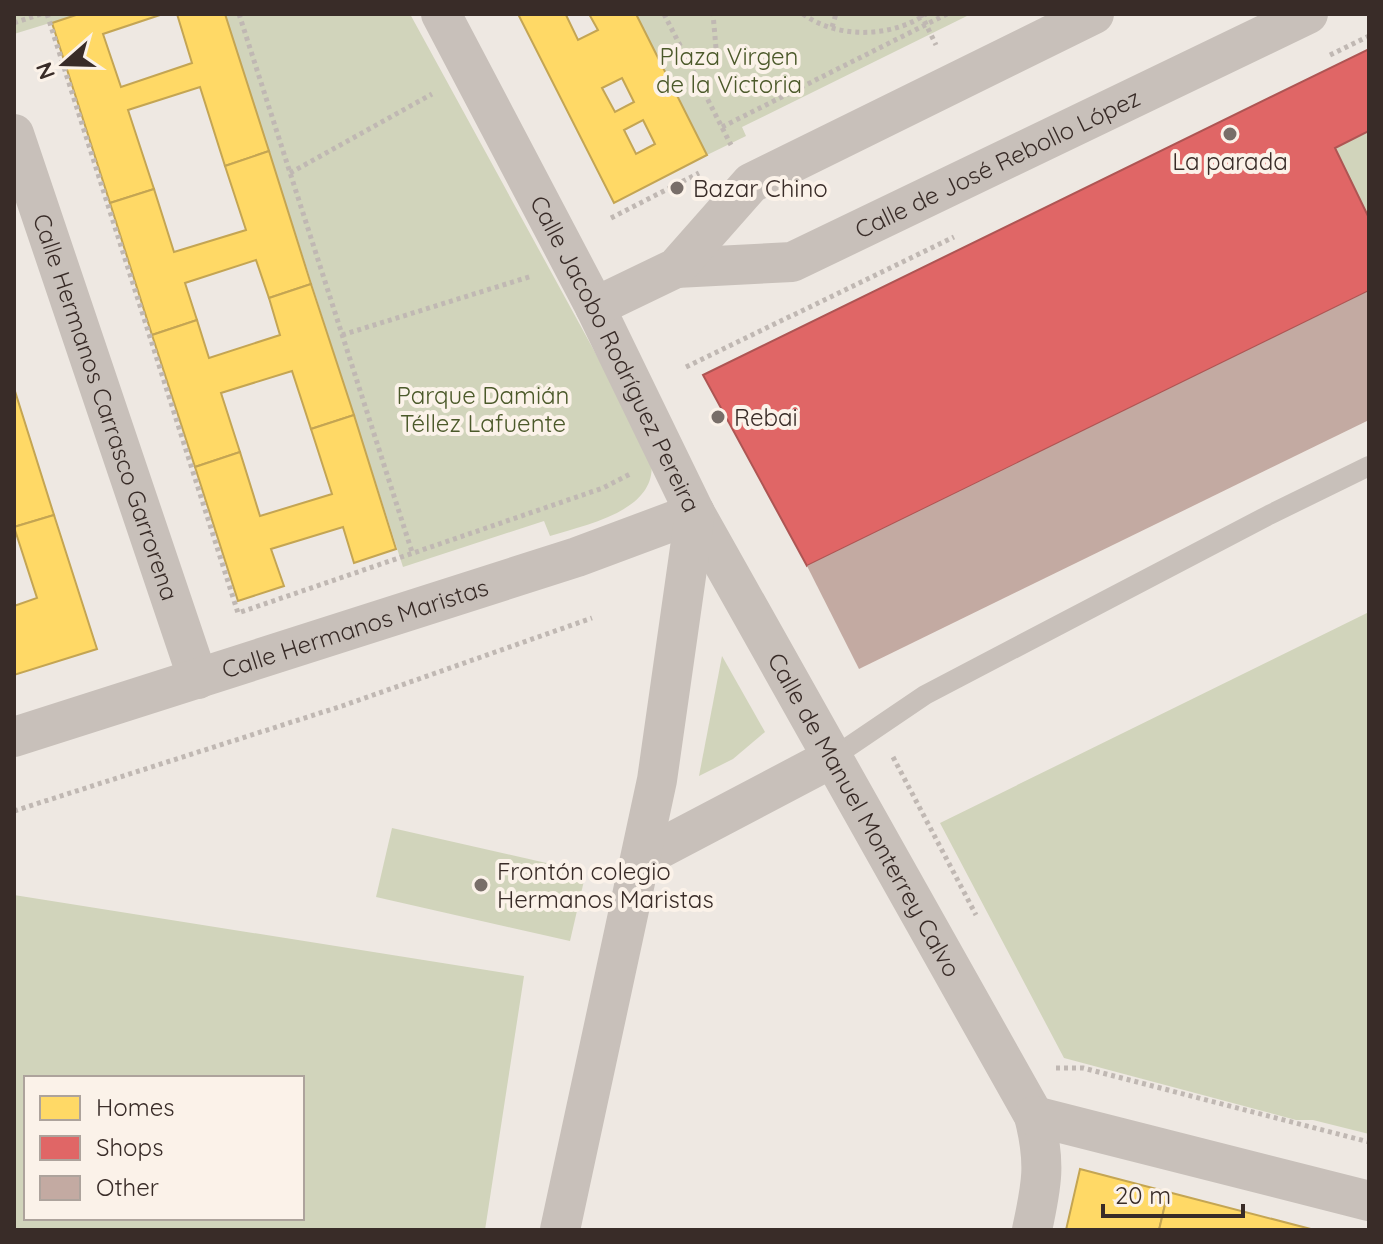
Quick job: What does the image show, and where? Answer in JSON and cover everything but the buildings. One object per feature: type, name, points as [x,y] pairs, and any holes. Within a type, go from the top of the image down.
[{"type":"street","name":"Calle Jacobo Rodríguez Pereira","points":[[441,14],[595,307],[695,513],[657,780],[560,1230]]},
{"type":"street","name":"Calle de José Rebollo López","points":[[676,268],[740,179],[1094,14]]},
{"type":"street","name":"Calle de José Rebollo López","points":[[595,307],[676,268],[792,262],[1308,14]]},
{"type":"street","name":"Calle Hermanos Carrasco Garrorena","points":[[14,134],[198,679]]},
{"type":"street","points":[[740,179],[759,264]]},
{"type":"street","name":"Calle Hermanos Maristas","points":[[14,737],[577,557],[695,513]]},
{"type":"street","name":"Calle de Manuel Monterrey Calvo","points":[[695,513],[1034,1116],[1042,1147],[1043,1181],[1032,1230]]},
{"type":"street","points":[[642,858],[832,758]]},
{"type":"street","points":[[1034,1116],[1369,1201]]},
{"type":"lane","points":[[832,758],[925,695],[1369,466]]},
{"type":"path","points":[[14,23],[44,14],[238,613],[603,488],[637,470]]},
{"type":"path","points":[[239,14],[412,552]]},
{"type":"path","points":[[611,218],[740,179],[722,127],[664,14]]},
{"type":"path","points":[[691,67],[705,60],[716,48],[713,14]]},
{"type":"path","points":[[803,14],[813,22],[849,32],[888,31],[926,14]]},
{"type":"path","points":[[832,27],[836,14]]},
{"type":"path","points":[[722,127],[947,14]]},
{"type":"path","points":[[290,173],[435,92]]},
{"type":"path","points":[[342,335],[533,276]]},
{"type":"path","points":[[14,811],[342,706],[592,618]]},
{"type":"path","points":[[877,728],[981,924]]},
{"type":"path","points":[[1054,1068],[1083,1068],[1369,1142]]},
{"type":"green space","points":[[14,14],[79,14],[14,34]]},
{"type":"green space","name":"Parque Damián Téllez Lafuente","points":[[225,14],[410,14],[649,451],[652,471],[647,487],[636,500],[604,519],[550,536],[544,521],[403,567]]},
{"type":"green space","name":"Plaza Virgen de la Victoria","points":[[636,14],[971,14],[742,127],[746,136],[707,155]]},
{"type":"green space","points":[[1369,131],[1369,218],[1335,148]]},
{"type":"green space","points":[[1369,612],[1369,1134],[1313,1120],[1296,1120],[1064,1058],[940,823]]},
{"type":"green space","points":[[722,656],[765,732],[733,759],[699,776]]},
{"type":"green space","name":"Frontón colegio Hermanos Maristas","points":[[392,828],[586,872],[570,941],[376,897]]},
{"type":"green space","points":[[14,895],[524,976],[485,1230],[14,1230]]},
{"type":"place","name":"La parada","points":[[1230,134]]},
{"type":"place","name":"Bazar Chino","points":[[677,188]]},
{"type":"place","name":"Rebai","points":[[718,417]]},
{"type":"place","name":"Frontón colegio Hermanos Maristas","points":[[481,885]]}]
